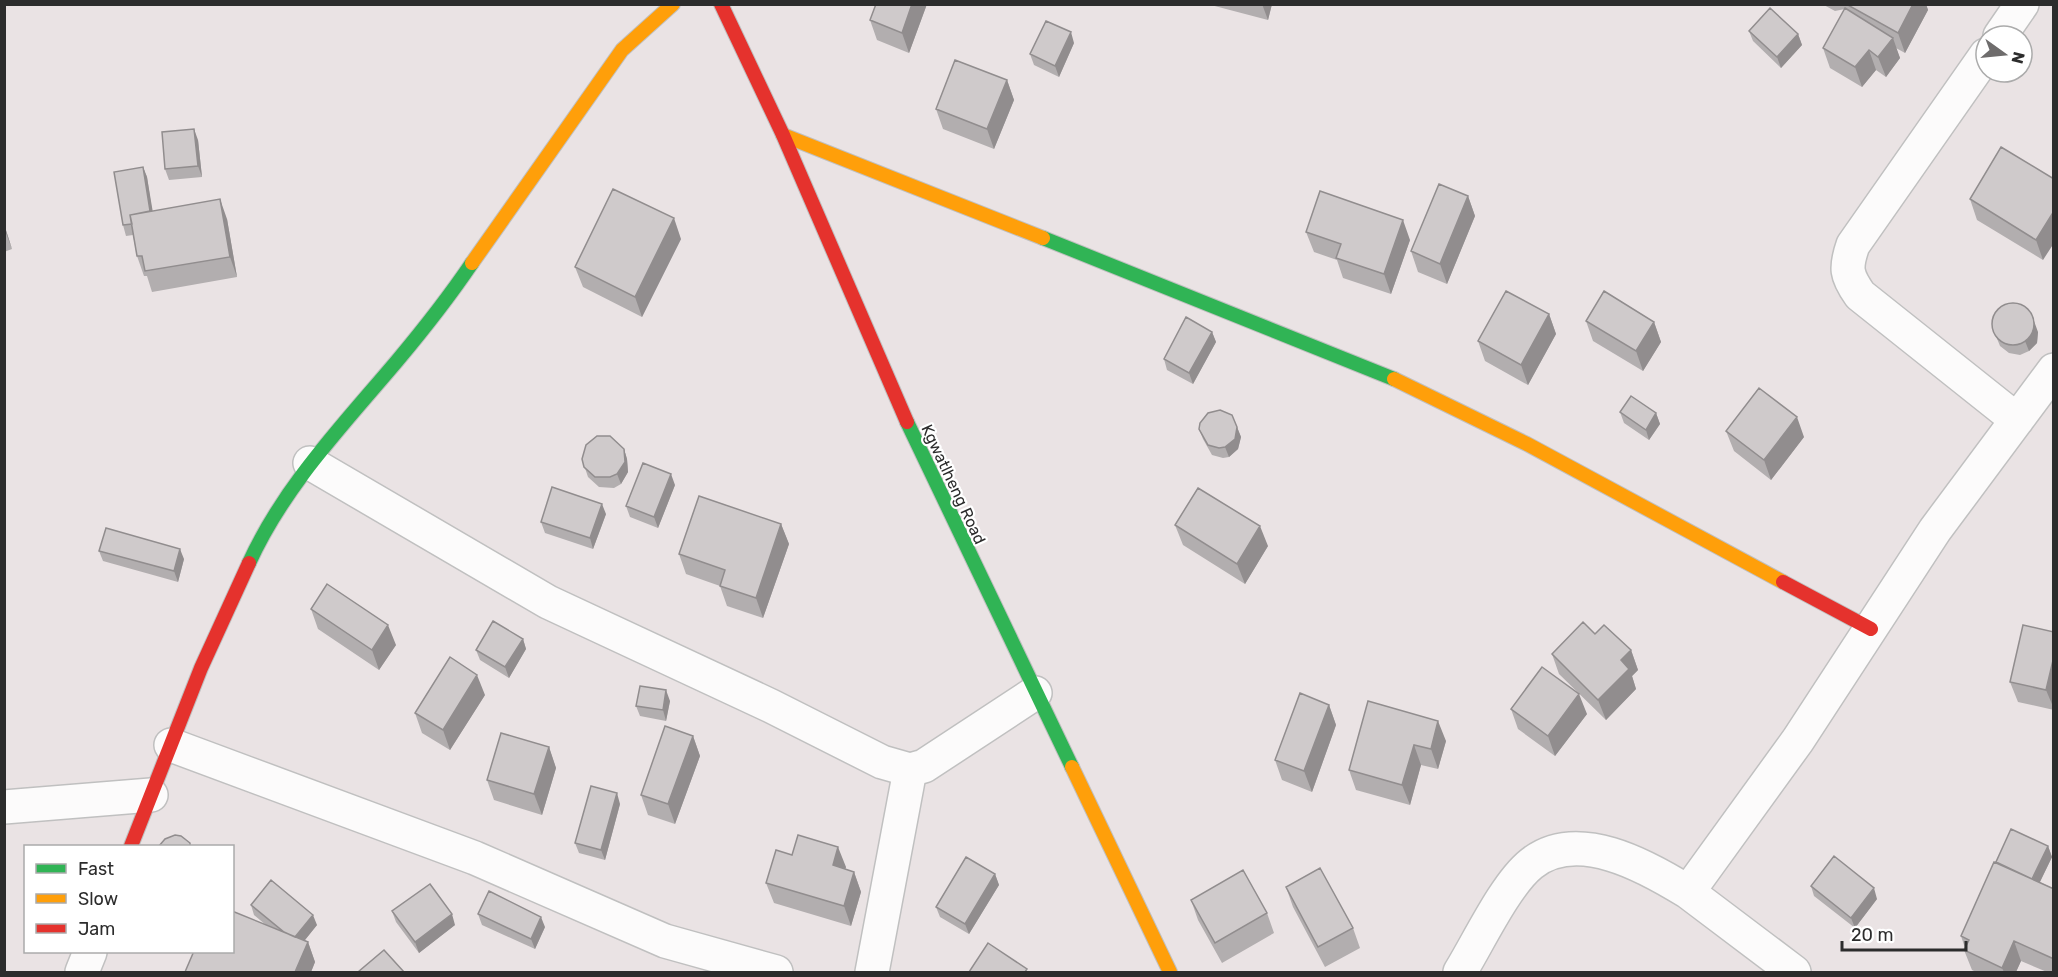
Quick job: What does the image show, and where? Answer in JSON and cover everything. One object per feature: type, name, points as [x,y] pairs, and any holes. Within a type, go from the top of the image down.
[{"type":"street","points":[[131,845],[205,659],[262,535],[310,463],[399,359],[464,274],[622,50],[673,4]]},
{"type":"street","name":"Kgwatlheng Road","points":[[721,4],[783,135],[913,436],[1170,972]]},
{"type":"street","points":[[2008,24],[2022,4]]},
{"type":"street","points":[[1974,72],[1853,245],[1848,260],[1848,278],[1860,295],[2017,420]]},
{"type":"street","points":[[783,135],[1382,373],[1527,444],[1871,629]]},
{"type":"street","points":[[1688,892],[1752,806],[1935,530],[2054,370]]},
{"type":"street","points":[[310,463],[549,602],[771,706],[882,762],[910,770],[924,766],[1035,693]]},
{"type":"street","points":[[171,745],[475,858],[665,941],[755,970]]},
{"type":"street","points":[[872,972],[910,770]]},
{"type":"street","points":[[4,807],[151,795]]},
{"type":"street","points":[[1460,972],[1512,888],[1531,865],[1554,851],[1577,847],[1645,866],[1688,892],[1794,972]]},
{"type":"street","points":[[82,972],[89,953]]},
{"type":"building","points":[[876,4],[912,4],[902,33],[870,20]]},
{"type":"building","points":[[1846,4],[1913,4],[1898,33]]},
{"type":"building","points":[[1770,8],[1798,34],[1777,57],[1749,31]]},
{"type":"building","points":[[1845,8],[1893,38],[1878,57],[1869,50],[1855,67],[1823,48]]},
{"type":"building","points":[[1046,21],[1071,32],[1055,66],[1030,54]]},
{"type":"building","points":[[955,60],[1007,80],[987,129],[936,109]]},
{"type":"building","points":[[194,129],[198,166],[165,169],[162,132]]},
{"type":"building","points":[[2001,147],[2054,179],[2054,211],[2036,240],[1970,199]]},
{"type":"building","points":[[143,167],[150,211],[130,215],[132,224],[123,225],[114,172]]},
{"type":"building","points":[[1439,184],[1468,196],[1440,264],[1411,251]]},
{"type":"building","points":[[613,189],[674,218],[635,297],[575,267]]},
{"type":"building","points":[[1320,191],[1403,220],[1384,274],[1336,258],[1341,244],[1306,232]]},
{"type":"building","points":[[220,199],[230,257],[145,271],[142,256],[137,256],[130,215]]},
{"type":"building","points":[[1506,291],[1549,314],[1521,365],[1478,341]]},
{"type":"building","points":[[1604,291],[1654,322],[1636,351],[1586,321]]},
{"type":"building","points":[[2013,303],[2028,309],[2034,324],[2028,339],[2013,345],[1998,339],[1992,324],[1998,309]]},
{"type":"building","points":[[1186,317],[1212,332],[1189,373],[1164,359]]},
{"type":"building","points":[[1759,388],[1797,417],[1764,460],[1726,431]]},
{"type":"building","points":[[1631,396],[1656,413],[1646,430],[1620,412]]},
{"type":"building","points":[[1220,410],[1232,415],[1237,427],[1235,439],[1225,447],[1219,448],[1208,445],[1199,429],[1200,423],[1208,413]]},
{"type":"building","points":[[597,436],[610,436],[624,449],[625,462],[617,474],[610,477],[595,477],[584,467],[582,459],[586,445]]},
{"type":"building","points":[[643,463],[671,474],[654,517],[626,506]]},
{"type":"building","points":[[552,487],[602,504],[590,538],[541,522]]},
{"type":"building","points":[[1198,488],[1260,526],[1237,564],[1175,525]]},
{"type":"building","points":[[699,496],[781,524],[756,598],[720,586],[725,570],[679,554]]},
{"type":"building","points":[[106,528],[180,549],[174,571],[99,551]]},
{"type":"building","points":[[327,584],[388,625],[372,650],[311,609]]},
{"type":"building","points":[[493,621],[523,639],[505,667],[476,650]]},
{"type":"building","points":[[1583,622],[1595,634],[1604,625],[1631,650],[1621,660],[1629,669],[1598,700],[1552,654]]},
{"type":"building","points":[[2023,625],[2054,632],[2054,656],[2046,690],[2010,682]]},
{"type":"building","points":[[450,657],[477,675],[443,730],[415,713]]},
{"type":"building","points":[[1542,667],[1579,694],[1548,736],[1511,709]]},
{"type":"building","points":[[640,686],[666,690],[663,710],[636,706]]},
{"type":"building","points":[[1300,693],[1329,705],[1304,771],[1275,760]]},
{"type":"building","points":[[1368,701],[1438,721],[1431,749],[1414,745],[1402,785],[1349,770]]},
{"type":"building","points":[[665,726],[693,736],[668,804],[641,795]]},
{"type":"building","points":[[501,733],[549,747],[534,794],[487,780]]},
{"type":"building","points":[[591,786],[617,793],[601,850],[575,843]]},
{"type":"building","points":[[2011,829],[2048,846],[2032,879],[1996,862]]},
{"type":"building","points":[[175,835],[181,836],[190,845],[160,845],[165,839]]},
{"type":"building","points":[[798,835],[838,847],[833,865],[854,872],[844,906],[766,883],[776,850],[792,855]]},
{"type":"building","points":[[1834,856],[1874,888],[1851,918],[1811,886]]},
{"type":"building","points":[[966,857],[995,874],[965,924],[936,907]]},
{"type":"building","points":[[1994,862],[2054,889],[2054,959],[2014,941],[2002,968],[1964,950],[1969,940],[1961,936]]},
{"type":"building","points":[[1320,868],[1353,928],[1318,947],[1286,887]]},
{"type":"building","points":[[1243,870],[1267,913],[1215,943],[1191,900]]},
{"type":"building","points":[[271,880],[313,915],[295,937],[284,932],[251,905]]},
{"type":"building","points":[[430,884],[452,914],[415,942],[392,911]]},
{"type":"building","points":[[489,891],[541,917],[531,939],[478,914]]},
{"type":"building","points":[[234,912],[308,942],[295,972],[185,972],[193,953],[234,953]]},
{"type":"building","points":[[988,943],[1027,969],[1025,972],[969,972]]},
{"type":"building","points":[[384,950],[404,972],[358,972]]},
{"type":"traffic: fast","points":[[1043,238],[1394,379]]},
{"type":"traffic: fast","points":[[249,563],[263,535],[297,482],[426,325],[472,263]]},
{"type":"traffic: fast","points":[[907,422],[1072,767]]},
{"type":"traffic: slow","points":[[472,263],[622,50],[673,4]]},
{"type":"traffic: slow","points":[[783,135],[1043,238]]},
{"type":"traffic: slow","points":[[1394,379],[1527,444],[1783,582]]},
{"type":"traffic: slow","points":[[1072,767],[1170,972]]},
{"type":"traffic: jam","points":[[721,4],[783,135],[907,422]]},
{"type":"traffic: jam","points":[[131,845],[201,668],[249,563]]},
{"type":"traffic: jam","points":[[1783,582],[1871,629]]}]
